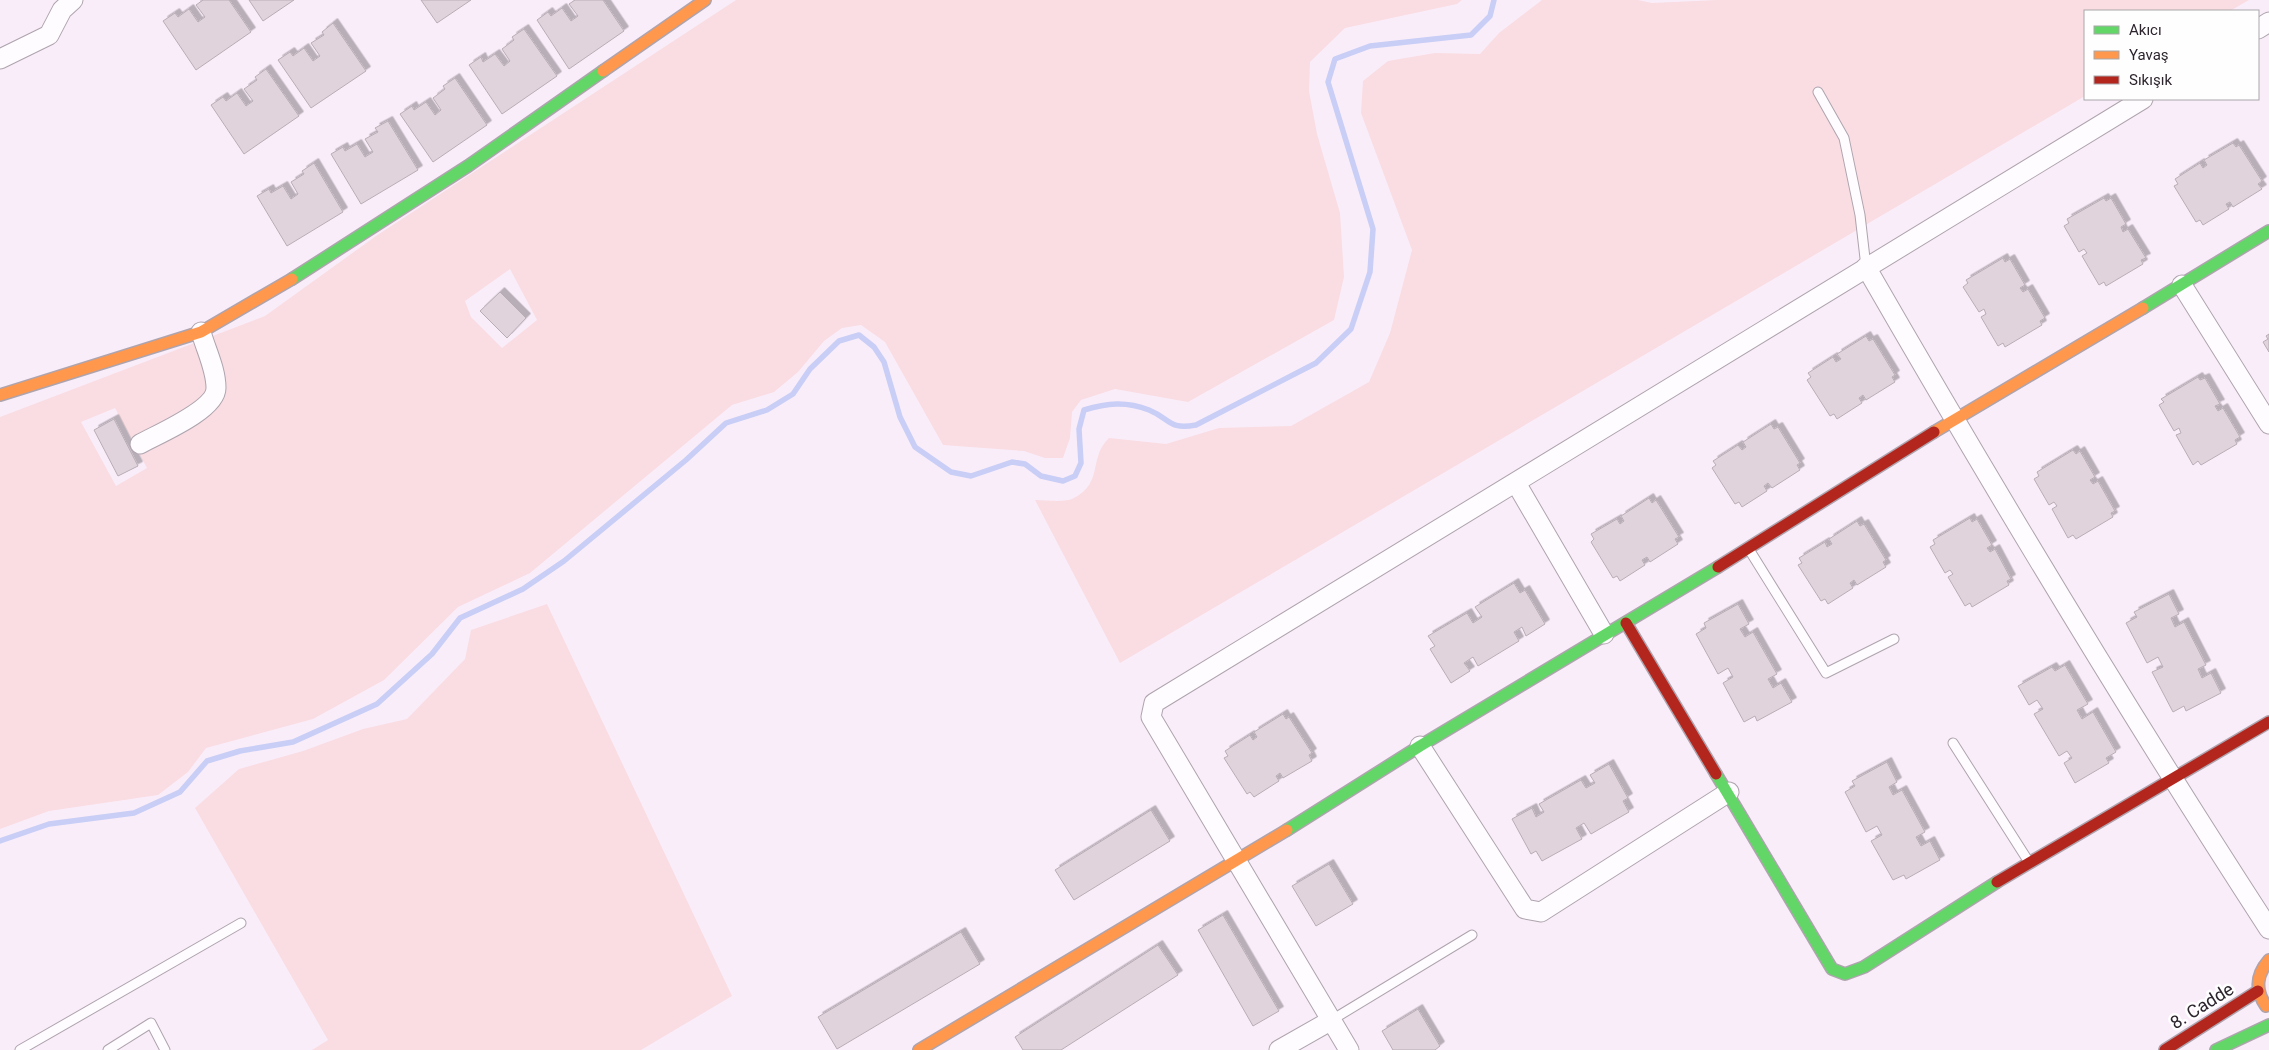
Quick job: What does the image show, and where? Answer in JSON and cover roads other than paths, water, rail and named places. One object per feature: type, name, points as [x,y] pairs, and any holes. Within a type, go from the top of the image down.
[{"type":"street","points":[[0,59],[49,35],[62,10],[73,0]]},
{"type":"street","points":[[0,395],[201,332],[260,299],[468,166],[695,3]]},
{"type":"street","points":[[1349,1050],[1330,1021],[1151,717],[1154,703],[2140,100]]},
{"type":"street","points":[[919,1050],[1237,861],[1420,746],[1748,549],[1954,419],[2182,285],[2269,231]]},
{"type":"street","points":[[1866,267],[1954,419],[2172,780],[2269,929]]},
{"type":"street","points":[[2182,285],[2269,424]]},
{"type":"street","points":[[140,444],[194,415],[209,404],[216,390],[214,371],[201,332]]},
{"type":"street","points":[[1516,483],[1604,634]]},
{"type":"street","points":[[1626,623],[1729,792],[1832,969],[1845,974],[1864,967],[2028,861],[2172,780],[2269,722]]},
{"type":"street","points":[[1420,746],[1525,909],[1541,912],[1729,792]]},
{"type":"street","points":[[2269,960],[2263,966],[2258,978],[2258,991],[2269,1009]]},
{"type":"street","name":"8. Cadde","points":[[2165,1050],[2258,991]]},
{"type":"street","points":[[1279,1050],[1330,1021]]},
{"type":"street","points":[[2216,1050],[2269,1025]]},
{"type":"lane","points":[[1818,92],[1844,138],[1860,215],[1866,267]]},
{"type":"lane","points":[[1748,549],[1826,673],[1894,639]]},
{"type":"lane","points":[[1953,743],[2028,861]]},
{"type":"lane","points":[[20,1050],[241,922]]},
{"type":"lane","points":[[1330,1021],[1472,935]]},
{"type":"lane","points":[[108,1050],[151,1023],[165,1050]]},
{"type":"waterway","points":[[0,841],[49,824],[134,813],[180,792],[207,761],[240,751],[293,742],[377,704],[432,654],[460,618],[523,589],[564,561],[686,460],[726,423],[767,410],[793,394],[810,369],[839,341],[859,335],[874,347],[884,362],[900,417],[915,447],[951,472],[971,476],[1012,462],[1025,464],[1041,476],[1063,481],[1075,476],[1081,463],[1079,429],[1084,410],[1109,405],[1132,405],[1156,413],[1175,425],[1196,425],[1316,363],[1351,329],[1370,272],[1373,229],[1328,82],[1335,59],[1370,46],[1471,35],[1490,16],[1494,0]]}]
